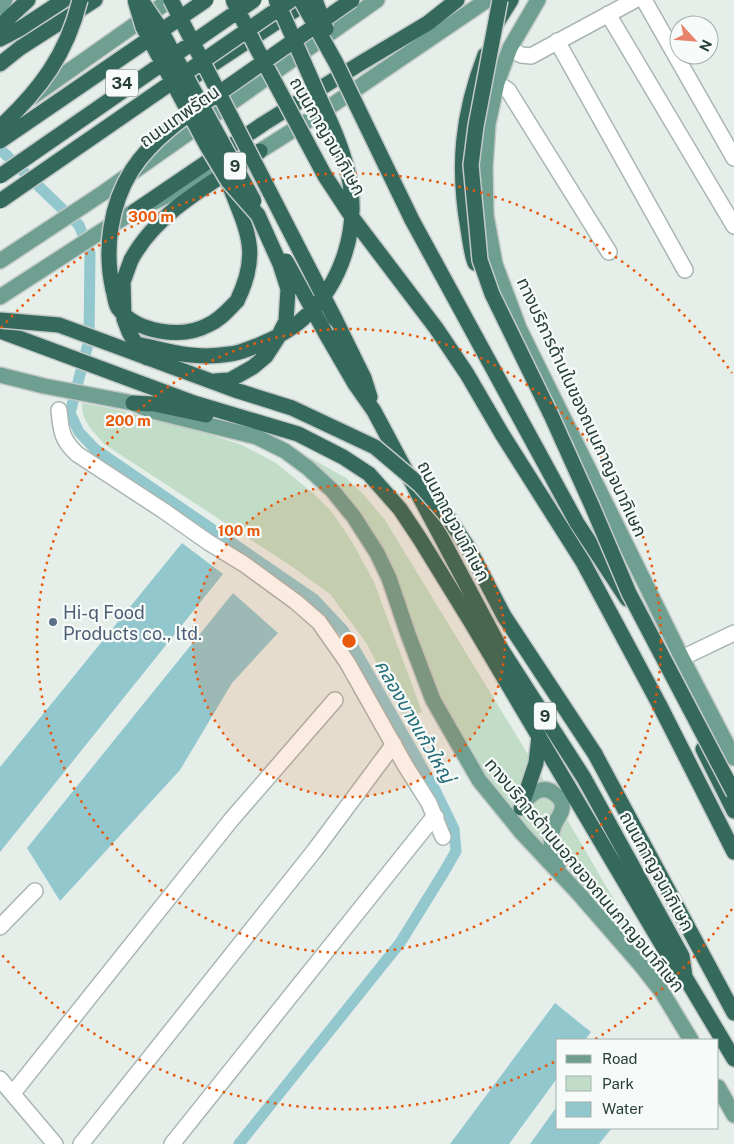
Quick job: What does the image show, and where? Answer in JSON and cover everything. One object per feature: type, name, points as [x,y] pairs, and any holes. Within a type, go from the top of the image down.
[{"type":"highway","points":[[0,26],[28,0]]},
{"type":"highway","points":[[0,39],[21,28],[64,0]]},
{"type":"highway","points":[[1,122],[22,107],[44,81],[61,54],[76,20],[80,0]]},
{"type":"highway","points":[[0,64],[20,48],[95,0]]},
{"type":"highway","points":[[135,0],[143,27],[207,146],[228,181],[245,226],[250,247],[250,263],[246,282],[237,301],[223,316],[207,326],[174,333],[149,330],[117,308],[108,255],[117,203],[132,170],[156,140],[186,116],[352,0]]},
{"type":"highway","name":"ถนนกาญจนาภิเษก","points":[[141,0],[158,25],[326,334],[355,384],[374,411],[498,644],[598,803],[682,956],[686,977],[734,1059]]},
{"type":"highway","points":[[171,0],[335,319],[364,378],[374,411]]},
{"type":"highway","points":[[0,141],[206,0]]},
{"type":"highway","name":"ถนนกาญจนาภิเษก","points":[[234,0],[256,47],[325,176],[354,220],[436,328],[467,374],[502,434],[583,562],[659,704],[734,852]]},
{"type":"highway","name":"34","points":[[0,167],[244,0]]},
{"type":"highway","points":[[0,176],[254,0]]},
{"type":"highway","points":[[0,320],[59,325],[187,356],[232,354],[269,341],[293,327],[319,303],[334,281],[344,256],[352,227],[350,182],[339,142],[276,0]]},
{"type":"highway","points":[[0,201],[291,0]]},
{"type":"highway","name":"ถนนกาญจนาภิเษก","points":[[300,0],[336,63],[412,220],[577,523],[626,598],[734,811]]},
{"type":"highway","name":"ถนนเทพรัตน","points":[[0,205],[310,0]]},
{"type":"highway","points":[[316,0],[336,63]]},
{"type":"highway","points":[[135,211],[271,119],[361,62],[428,23],[457,0]]},
{"type":"highway","points":[[500,0],[476,126],[471,165],[480,260],[492,294],[551,415],[629,593],[734,793]]},
{"type":"highway","points":[[511,0],[498,20],[480,66],[469,106],[462,147],[466,216],[474,260],[598,530],[626,598]]},
{"type":"highway","points":[[228,181],[258,215],[280,264],[288,290],[286,321],[277,340],[266,356],[253,367],[230,380],[200,382],[174,377],[156,366],[139,350],[124,320],[123,282],[131,260],[140,244],[155,226],[205,188],[260,151]]},
{"type":"highway","points":[[59,325],[235,390],[292,408],[376,448],[420,485],[447,516],[469,549],[504,616],[595,754],[734,1013]]},
{"type":"highway","points":[[0,331],[194,403],[298,434],[343,457],[368,474],[400,509],[471,622],[674,965],[686,977]]},
{"type":"highway","points":[[133,402],[154,404],[298,434]]},
{"type":"highway","points":[[521,808],[536,763],[539,736]]},
{"type":"main road","points":[[0,7],[5,0]]},
{"type":"main road","name":"34","points":[[1,122],[171,0]]},
{"type":"main road","name":"ถนนเทพรัตน","points":[[0,261],[103,193],[377,0]]},
{"type":"main road","points":[[0,297],[135,211],[260,151],[487,0]]},
{"type":"main road","name":"ทางบริการด้านในของถนนกาญจนาภิเษก","points":[[538,0],[510,48],[497,83],[488,124],[484,168],[486,215],[494,264],[519,328],[682,658],[734,758]]},
{"type":"main road","name":"ทางบริการด้านนอกของถนนกาญจนาภิเษก","points":[[0,375],[44,386],[133,402],[152,411],[257,437],[285,451],[308,468],[332,490],[354,517],[377,553],[389,578],[433,700],[479,780],[522,833],[610,929],[656,985],[691,1039]]},
{"type":"main road","points":[[522,833],[519,822],[521,808],[532,793],[541,789],[552,791],[560,798],[563,805],[554,825],[551,838],[554,859],[562,876]]},
{"type":"main road","points":[[719,1089],[734,1116]]},
{"type":"street","points":[[510,48],[521,55],[531,56],[634,0]]},
{"type":"street","points":[[644,0],[734,158]]},
{"type":"street","points":[[608,14],[734,226]]},
{"type":"street","points":[[558,40],[685,270]]},
{"type":"street","points":[[497,83],[508,90],[609,252]]},
{"type":"street","points":[[59,410],[63,437],[68,446],[77,454],[244,564],[304,608],[319,622],[347,662],[429,803],[443,837]]},
{"type":"street","points":[[682,658],[734,633]]},
{"type":"street","points":[[13,1093],[231,820],[335,700]]},
{"type":"street","points":[[81,1144],[315,850],[394,744]]},
{"type":"street","points":[[172,1144],[433,818],[436,817]]},
{"type":"street","points":[[0,927],[35,891]]},
{"type":"street","points":[[0,1079],[55,1144]]},
{"type":"green space","points":[[82,403],[115,409],[206,433],[242,445],[276,463],[314,494],[331,511],[345,531],[374,582],[422,712],[405,720],[367,644],[330,594],[291,566],[104,444],[92,430],[83,415]]},
{"type":"green space","points":[[292,450],[298,451],[346,478],[363,494],[385,520],[554,797],[695,1039],[642,973],[464,764],[375,559],[339,503]]},
{"type":"water","points":[[182,543],[223,574],[0,852],[0,767]]},
{"type":"water","points":[[233,593],[278,633],[232,683],[180,770],[60,901],[27,848]]},
{"type":"water","points":[[555,1003],[591,1032],[586,1039],[556,1039],[556,1080],[509,1144],[450,1144]]},
{"type":"water","points":[[556,1108],[556,1129],[611,1129],[599,1144],[530,1144]]},
{"type":"waterway","name":"คลองบางแก้วใหญ่","points":[[0,149],[79,225],[90,253],[89,340],[70,413],[79,432],[95,449],[314,599],[343,630],[350,641],[435,790],[454,829],[456,851],[400,943],[239,1144]]},
{"type":"place","name":"Hi-q Food Products co., ltd.","points":[[53,622]]}]
